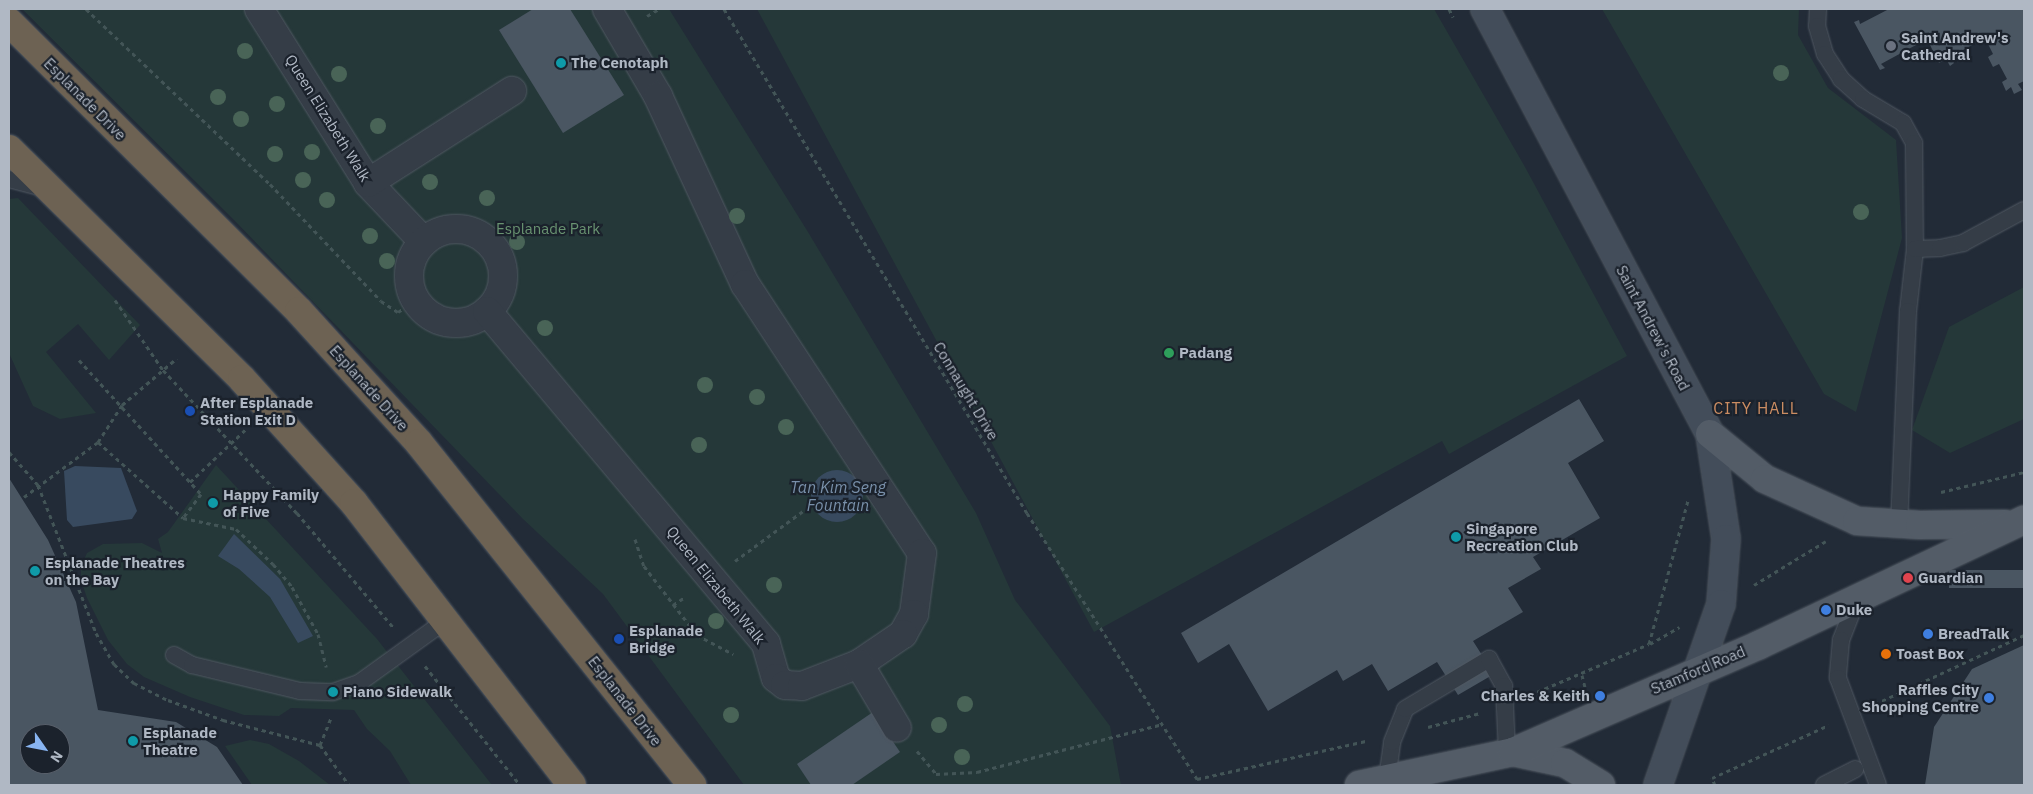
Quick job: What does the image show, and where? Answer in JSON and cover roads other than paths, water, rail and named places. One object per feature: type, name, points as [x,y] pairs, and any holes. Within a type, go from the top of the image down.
[{"type":"highway","name":"Esplanade Drive","points":[[9,22],[299,311],[412,436],[684,775],[698,785]]},
{"type":"highway","points":[[9,149],[200,337],[268,408],[354,503],[572,785]]},
{"type":"main road","points":[[1710,434],[1765,479],[1857,521],[1900,515],[2019,522]]},
{"type":"main road","name":"Stamford Road","points":[[1359,785],[1510,753],[1698,669],[1759,645],[2019,522]]},
{"type":"main road","points":[[1510,753],[1565,763],[1601,785]]},
{"type":"street","name":"Queen Elizabeth Walk","points":[[259,9],[368,183],[424,242]]},
{"type":"street","name":"Queen Elizabeth Walk","points":[[487,311],[766,644],[776,678],[785,686],[802,686],[859,664],[903,634],[914,614],[922,553],[745,284],[658,96],[607,9]]},
{"type":"street","name":"Saint Andrew's Road","points":[[1485,9],[1710,434],[1726,539],[1721,604],[1658,785]]},
{"type":"street","points":[[368,183],[512,91]]},
{"type":"street","points":[[463,229],[478,234],[493,246],[502,265],[503,281],[497,298],[487,311],[469,321],[449,322],[428,313],[417,300],[410,282],[410,268],[424,242],[440,232],[463,229]]},
{"type":"street","points":[[859,664],[897,728]]},
{"type":"lane","points":[[1818,9],[1817,26],[1825,54],[1841,79],[1863,99],[1903,123],[1910,132],[1915,154],[1916,248],[1908,311],[1900,515]]},
{"type":"lane","points":[[9,179],[50,190]]},
{"type":"lane","points":[[1916,248],[1964,243],[2024,210]]},
{"type":"lane","points":[[1857,599],[1841,640],[1838,678],[1878,785]]},
{"type":"lane","points":[[174,655],[192,665],[300,691],[333,692],[358,683],[445,620]]},
{"type":"lane","points":[[1387,779],[1392,742],[1405,708],[1489,659],[1504,686],[1510,753]]},
{"type":"lane","points":[[1824,785],[1855,769]]},
{"type":"water","points":[[75,466],[121,468],[137,511],[132,519],[73,527],[67,520],[64,471]]},
{"type":"water","name":"Tan Kim Seng Fountain","points":[[837,470],[847,472],[855,478],[861,486],[863,496],[861,506],[855,514],[847,520],[837,522],[827,520],[819,514],[813,506],[811,496],[813,486],[819,478],[827,472]]},
{"type":"water","points":[[234,534],[280,579],[313,636],[298,643],[270,597],[239,569],[218,556]]},
{"type":"place","name":"Saint Andrew's Cathedral","points":[[1891,46]]},
{"type":"place","name":"The Cenotaph","points":[[561,63]]},
{"type":"place","name":"Padang","points":[[1169,353]]},
{"type":"place","name":"After Esplanade Station Exit D","points":[[190,411]]},
{"type":"place","name":"Happy Family of Five","points":[[213,503]]},
{"type":"place","name":"Singapore Recreation Club","points":[[1456,537]]},
{"type":"place","name":"Esplanade Theatres on the Bay","points":[[35,571]]},
{"type":"place","name":"Guardian","points":[[1908,578]]},
{"type":"place","name":"Duke","points":[[1826,610]]},
{"type":"place","name":"BreadTalk","points":[[1928,634]]},
{"type":"place","name":"Esplanade Bridge","points":[[619,639]]},
{"type":"place","name":"Toast Box","points":[[1886,654]]},
{"type":"place","name":"Piano Sidewalk","points":[[333,692]]},
{"type":"place","name":"Charles & Keith","points":[[1600,696]]},
{"type":"place","name":"Raffles City Shopping Centre","points":[[1989,698]]},
{"type":"place","name":"Esplanade Theatre","points":[[133,741]]},
{"type":"district","name":"CITY HALL","points":[[1756,408]]},
{"type":"park label","name":"Esplanade Park","points":[[548,229]]}]
